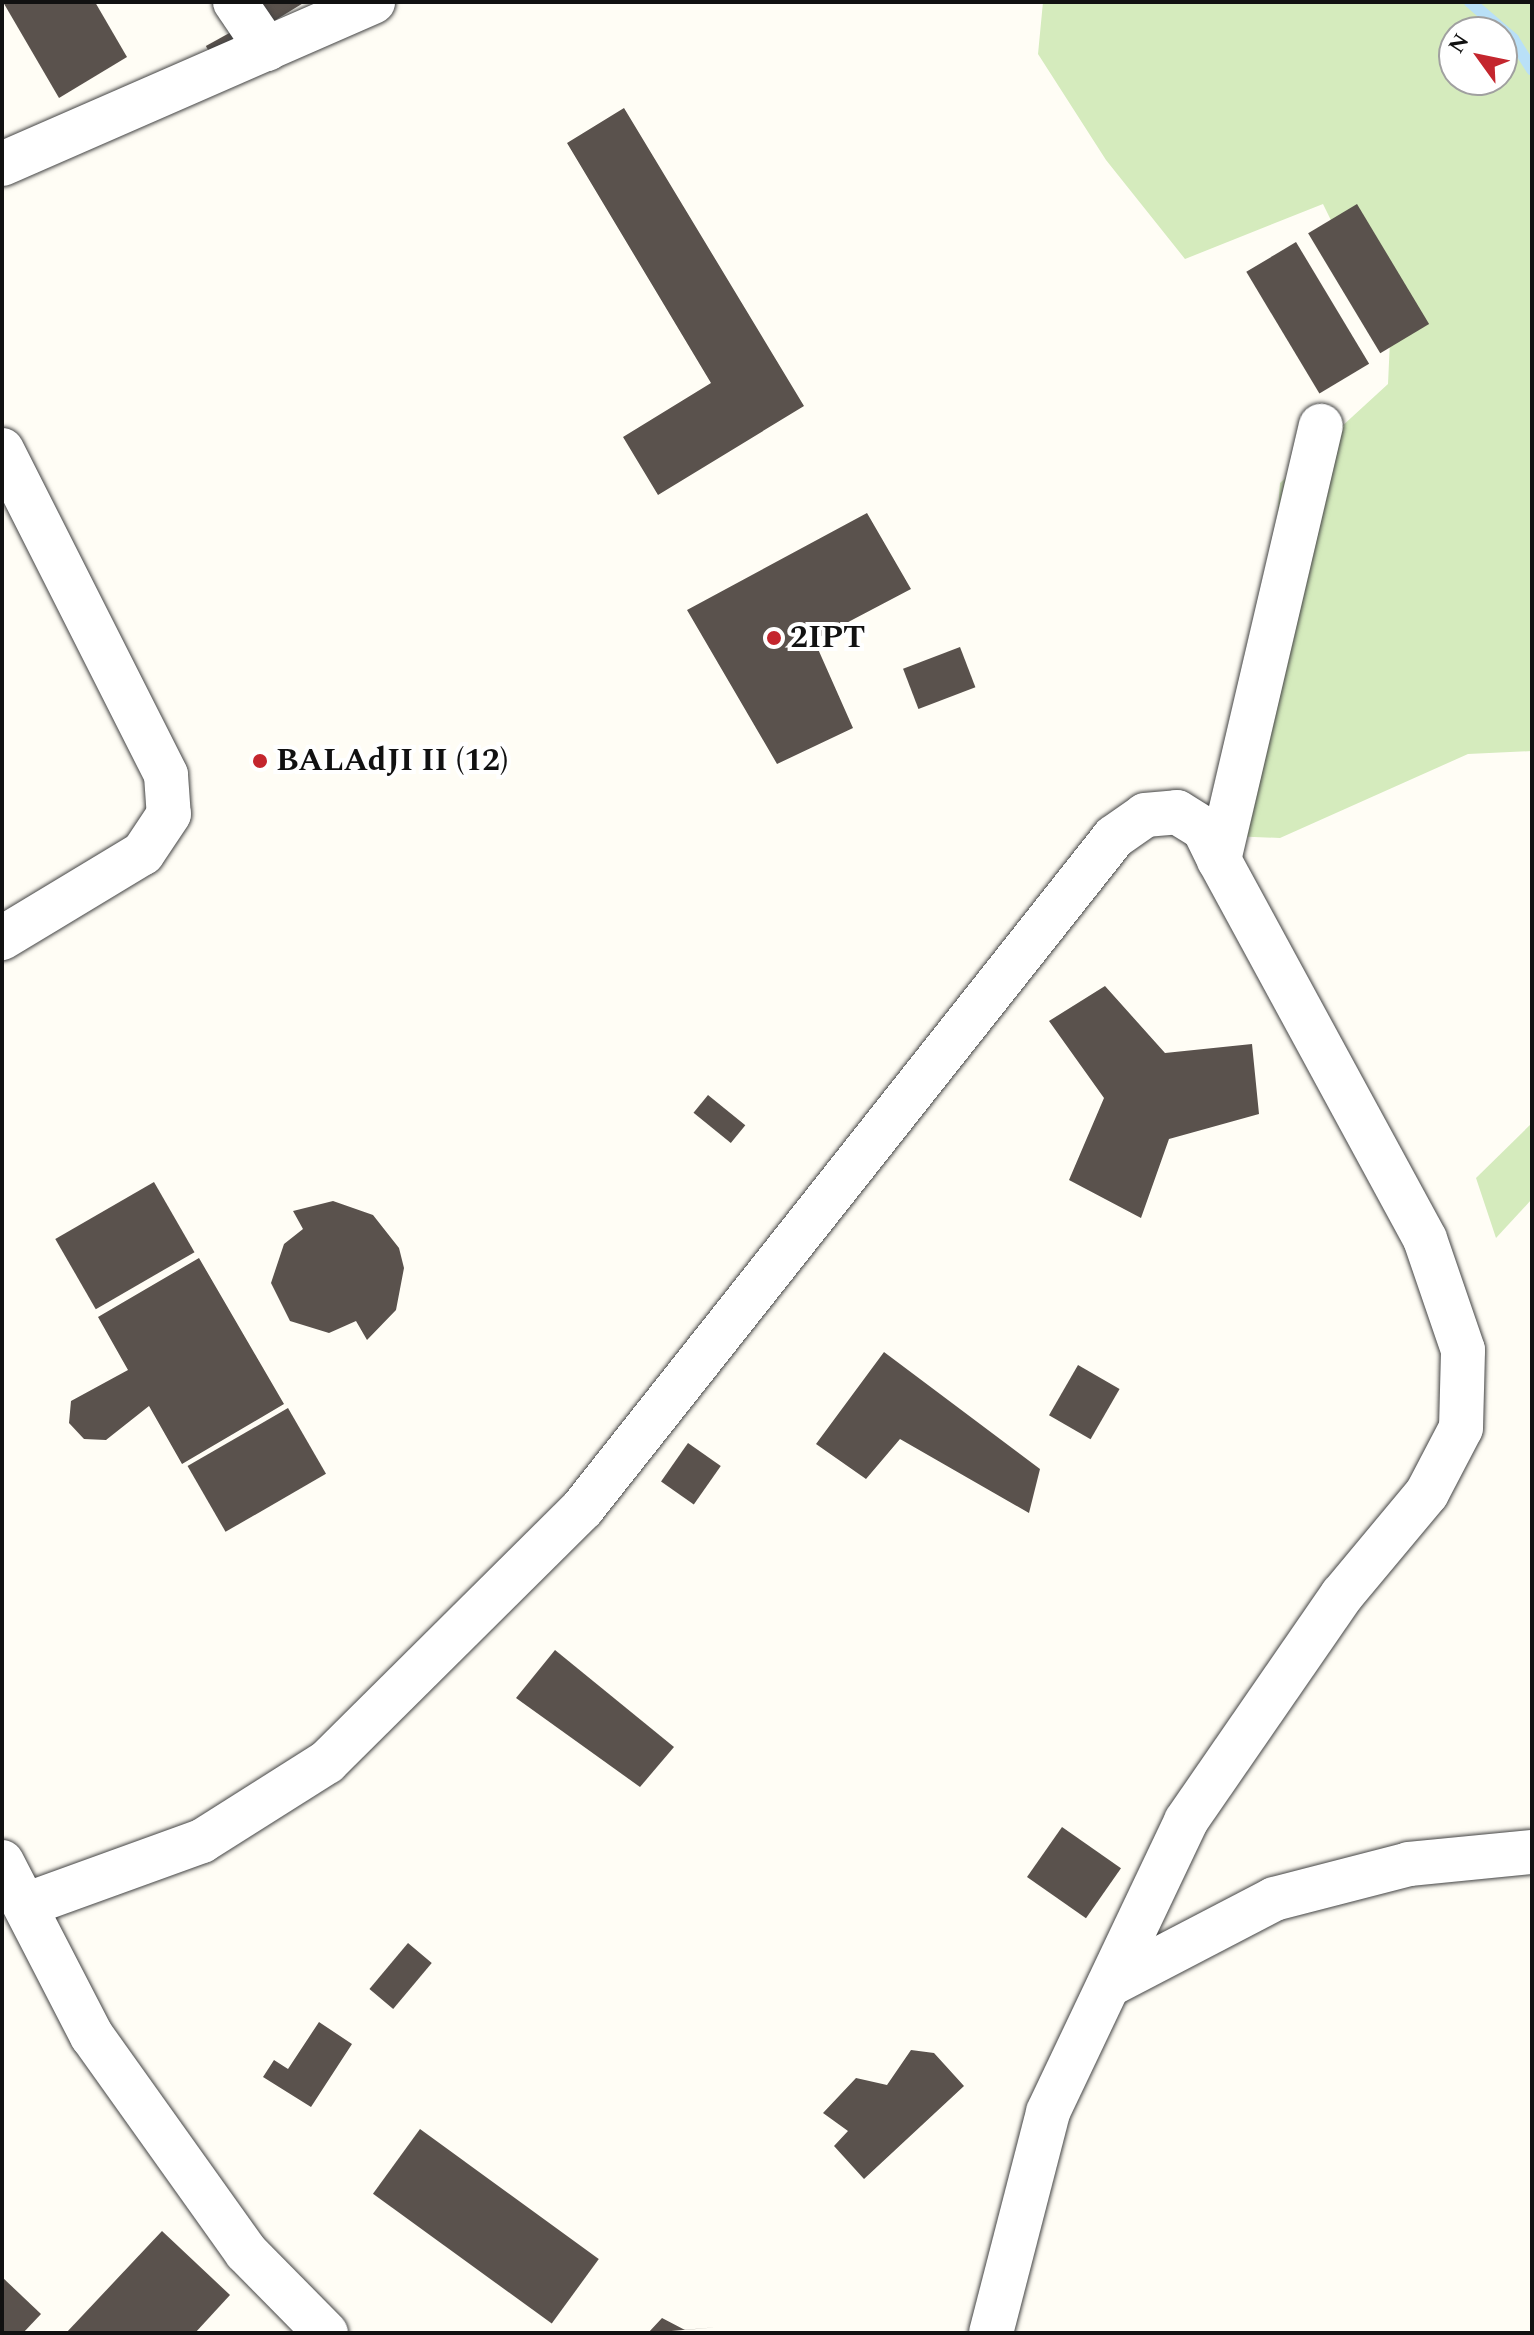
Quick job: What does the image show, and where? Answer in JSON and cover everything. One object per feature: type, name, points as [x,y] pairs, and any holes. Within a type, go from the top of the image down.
[{"type":"street","points":[[235,2],[267,49]]},
{"type":"street","points":[[2,164],[373,2]]},
{"type":"street","points":[[1219,860],[1321,426]]},
{"type":"street","points":[[2,450],[166,775],[169,814],[143,853],[2,938]]},
{"type":"street","points":[[28,1904],[202,1841],[327,1762],[582,1509],[1114,837],[1145,815],[1177,812],[1204,829],[1425,1239],[1463,1350],[1461,1428],[1427,1493],[1342,1595],[1186,1821],[1048,2112],[991,2333]]},
{"type":"street","points":[[1109,1985],[1274,1899],[1409,1864],[1532,1852]]},
{"type":"street","points":[[2,1862],[28,1904],[92,2036],[246,2252],[326,2333]]},
{"type":"green space","points":[[1043,2],[1532,2],[1532,751],[1468,754],[1280,838],[1206,835],[1273,573],[1280,483],[1388,384],[1390,340],[1323,204],[1185,259],[1106,160],[1038,54]]},
{"type":"green space","points":[[1532,1123],[1532,1199],[1496,1238],[1476,1178]]},
{"type":"building","points":[[3,2],[95,2],[127,57],[59,98]]},
{"type":"building","points":[[261,2],[305,2],[274,21]]},
{"type":"building","points":[[233,31],[244,51],[217,66],[206,46]]},
{"type":"building","points":[[624,108],[804,406],[658,495],[623,437],[711,383],[567,143]]},
{"type":"building","points":[[1357,204],[1429,324],[1380,353],[1308,233]]},
{"type":"building","points":[[1296,242],[1369,364],[1319,394],[1246,272]]},
{"type":"building","points":[[867,513],[911,589],[814,640],[853,728],[777,764],[687,610]]},
{"type":"building","points":[[960,647],[975,687],[918,709],[903,669]]},
{"type":"building","points":[[1105,986],[1165,1053],[1252,1044],[1259,1114],[1169,1139],[1141,1218],[1069,1180],[1104,1098],[1049,1021]]},
{"type":"building","points":[[708,1095],[745,1125],[731,1143],[694,1113]]},
{"type":"building","points":[[154,1182],[194,1252],[96,1309],[55,1239]]},
{"type":"building","points":[[333,1201],[373,1215],[399,1248],[404,1268],[396,1310],[367,1340],[356,1321],[329,1333],[290,1321],[271,1283],[284,1244],[303,1229],[293,1211]]},
{"type":"building","points":[[199,1258],[284,1404],[182,1464],[149,1406],[106,1440],[84,1439],[69,1423],[71,1401],[128,1370],[98,1317]]},
{"type":"building","points":[[884,1352],[1040,1469],[1029,1513],[900,1439],[866,1479],[816,1444]]},
{"type":"building","points":[[1078,1365],[1120,1389],[1091,1439],[1049,1415]]},
{"type":"building","points":[[288,1408],[326,1474],[226,1532],[188,1466]]},
{"type":"building","points":[[688,1443],[721,1466],[694,1504],[661,1482]]},
{"type":"building","points":[[555,1650],[674,1747],[640,1787],[516,1698]]},
{"type":"building","points":[[1062,1827],[1121,1868],[1086,1918],[1027,1877]]},
{"type":"building","points":[[408,1943],[432,1963],[393,2009],[369,1989]]},
{"type":"building","points":[[319,2022],[352,2044],[311,2107],[263,2077],[274,2060],[288,2069]]},
{"type":"building","points":[[911,2050],[934,2053],[964,2086],[864,2179],[834,2146],[848,2131],[823,2113],[856,2078],[887,2085]]},
{"type":"building","points":[[420,2129],[599,2259],[552,2324],[373,2194]]},
{"type":"building","points":[[162,2231],[230,2295],[195,2333],[66,2333]]},
{"type":"building","points":[[2,2277],[41,2314],[23,2333],[2,2333]]},
{"type":"building","points":[[662,2318],[685,2330],[648,2333]]},
{"type":"waterway","points":[[1470,2],[1513,39],[1532,69]]},
{"type":"place","name":"2IPT","points":[[774,638]]},
{"type":"place","name":"BALAdJI II (12)","points":[[260,761]]}]
